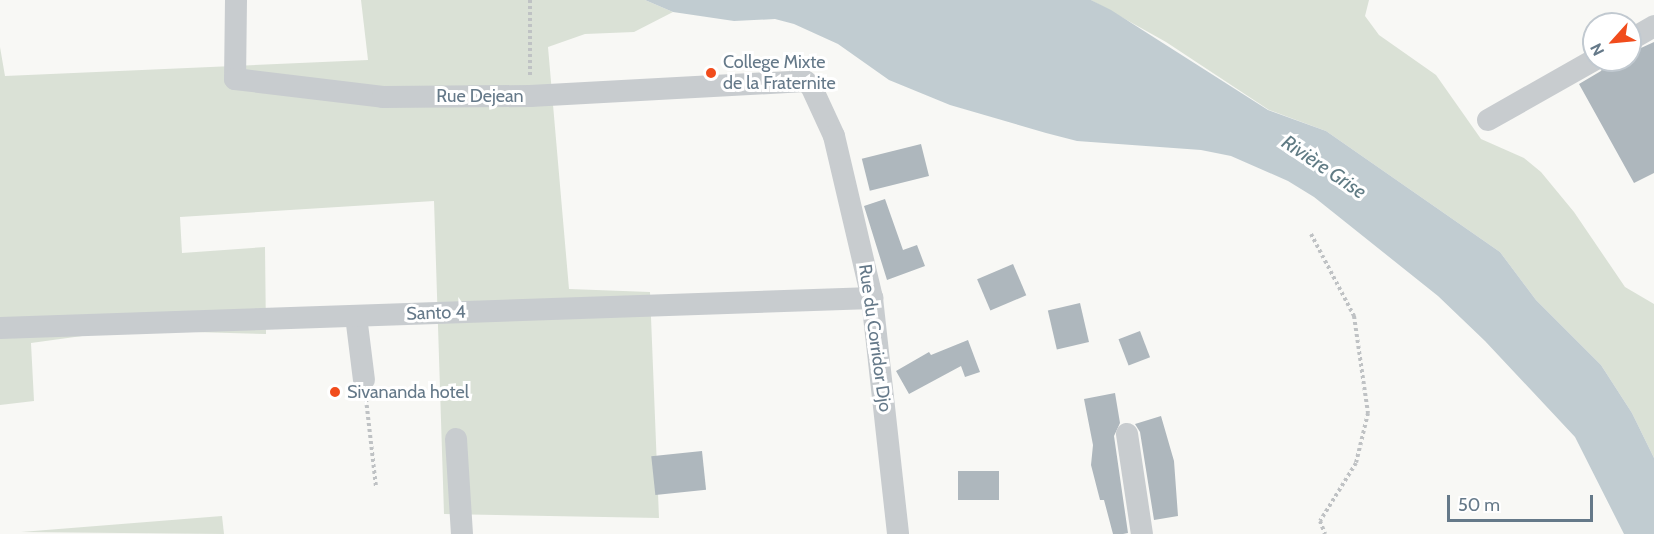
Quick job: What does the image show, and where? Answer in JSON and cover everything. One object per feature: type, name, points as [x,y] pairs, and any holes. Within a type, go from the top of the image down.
[{"type":"street","name":"Rue Dejean","points":[[236,0],[235,78],[383,97],[530,96],[805,81]]},
{"type":"street","points":[[1488,120],[1582,67]]},
{"type":"street","name":"Rue du Corridor Djo","points":[[805,81],[811,86],[834,136],[872,298],[898,534]]},
{"type":"street","name":"Santo 4","points":[[0,328],[872,298]]},
{"type":"street","points":[[356,316],[364,380]]},
{"type":"street","points":[[1127,434],[1142,534]]},
{"type":"street","points":[[456,439],[462,534]]},
{"type":"path","points":[[530,0],[530,96]]},
{"type":"path","points":[[1311,234],[1354,316],[1368,413],[1356,464],[1320,521],[1324,534]]},
{"type":"path","points":[[364,380],[376,487]]},
{"type":"shaded area","points":[[361,0],[645,0],[673,12],[634,32],[585,34],[548,47],[569,289],[650,292],[659,518],[444,514],[434,201],[180,217],[182,253],[265,247],[266,334],[126,330],[31,343],[34,401],[0,405],[0,47],[5,76],[368,60]]},
{"type":"shaded area","points":[[1091,0],[1369,0],[1365,16],[1379,35],[1436,75],[1481,139],[1524,158],[1541,172],[1574,212],[1625,287],[1654,304],[1654,458],[1632,413],[1601,365],[1536,300],[1500,252],[1326,131],[1269,110],[1166,42]]},
{"type":"shaded area","points":[[222,516],[224,534],[21,532]]},
{"type":"water","name":"Rivière Grise","points":[[645,0],[1091,0],[1111,10],[1268,110],[1326,131],[1500,252],[1536,300],[1601,365],[1632,413],[1654,458],[1654,534],[1624,534],[1575,437],[1485,341],[1438,296],[1314,197],[1288,181],[1231,156],[1201,150],[1077,141],[1046,133],[950,105],[889,80],[838,44],[794,24],[775,19],[734,21],[673,12]]},
{"type":"building","points":[[1654,42],[1654,173],[1634,183],[1579,84],[1599,72],[1642,72],[1642,48]]},
{"type":"building","points":[[921,144],[929,176],[870,191],[862,159]]},
{"type":"building","points":[[885,199],[903,250],[917,245],[925,266],[887,280],[864,206]]},
{"type":"building","points":[[1013,264],[1026,295],[990,311],[977,279]]},
{"type":"building","points":[[1080,303],[1089,342],[1057,349],[1048,310]]},
{"type":"building","points":[[1140,331],[1150,357],[1129,365],[1119,339]]},
{"type":"building","points":[[968,340],[980,372],[965,377],[961,366],[909,394],[896,371],[929,352],[931,355]]},
{"type":"building","points":[[1115,393],[1120,423],[1114,436],[1128,533],[1123,534],[1113,534],[1104,500],[1100,500],[1091,465],[1093,445],[1084,399]]},
{"type":"building","points":[[1161,416],[1174,461],[1178,516],[1154,520],[1140,432],[1135,424]]},
{"type":"building","points":[[702,451],[706,490],[655,495],[651,456]]},
{"type":"building","points":[[958,471],[999,471],[999,500],[958,500]]},
{"type":"place","name":"College Mixte de la Fraternite","points":[[711,73]]},
{"type":"place","name":"Sivananda hotel","points":[[335,392]]}]
